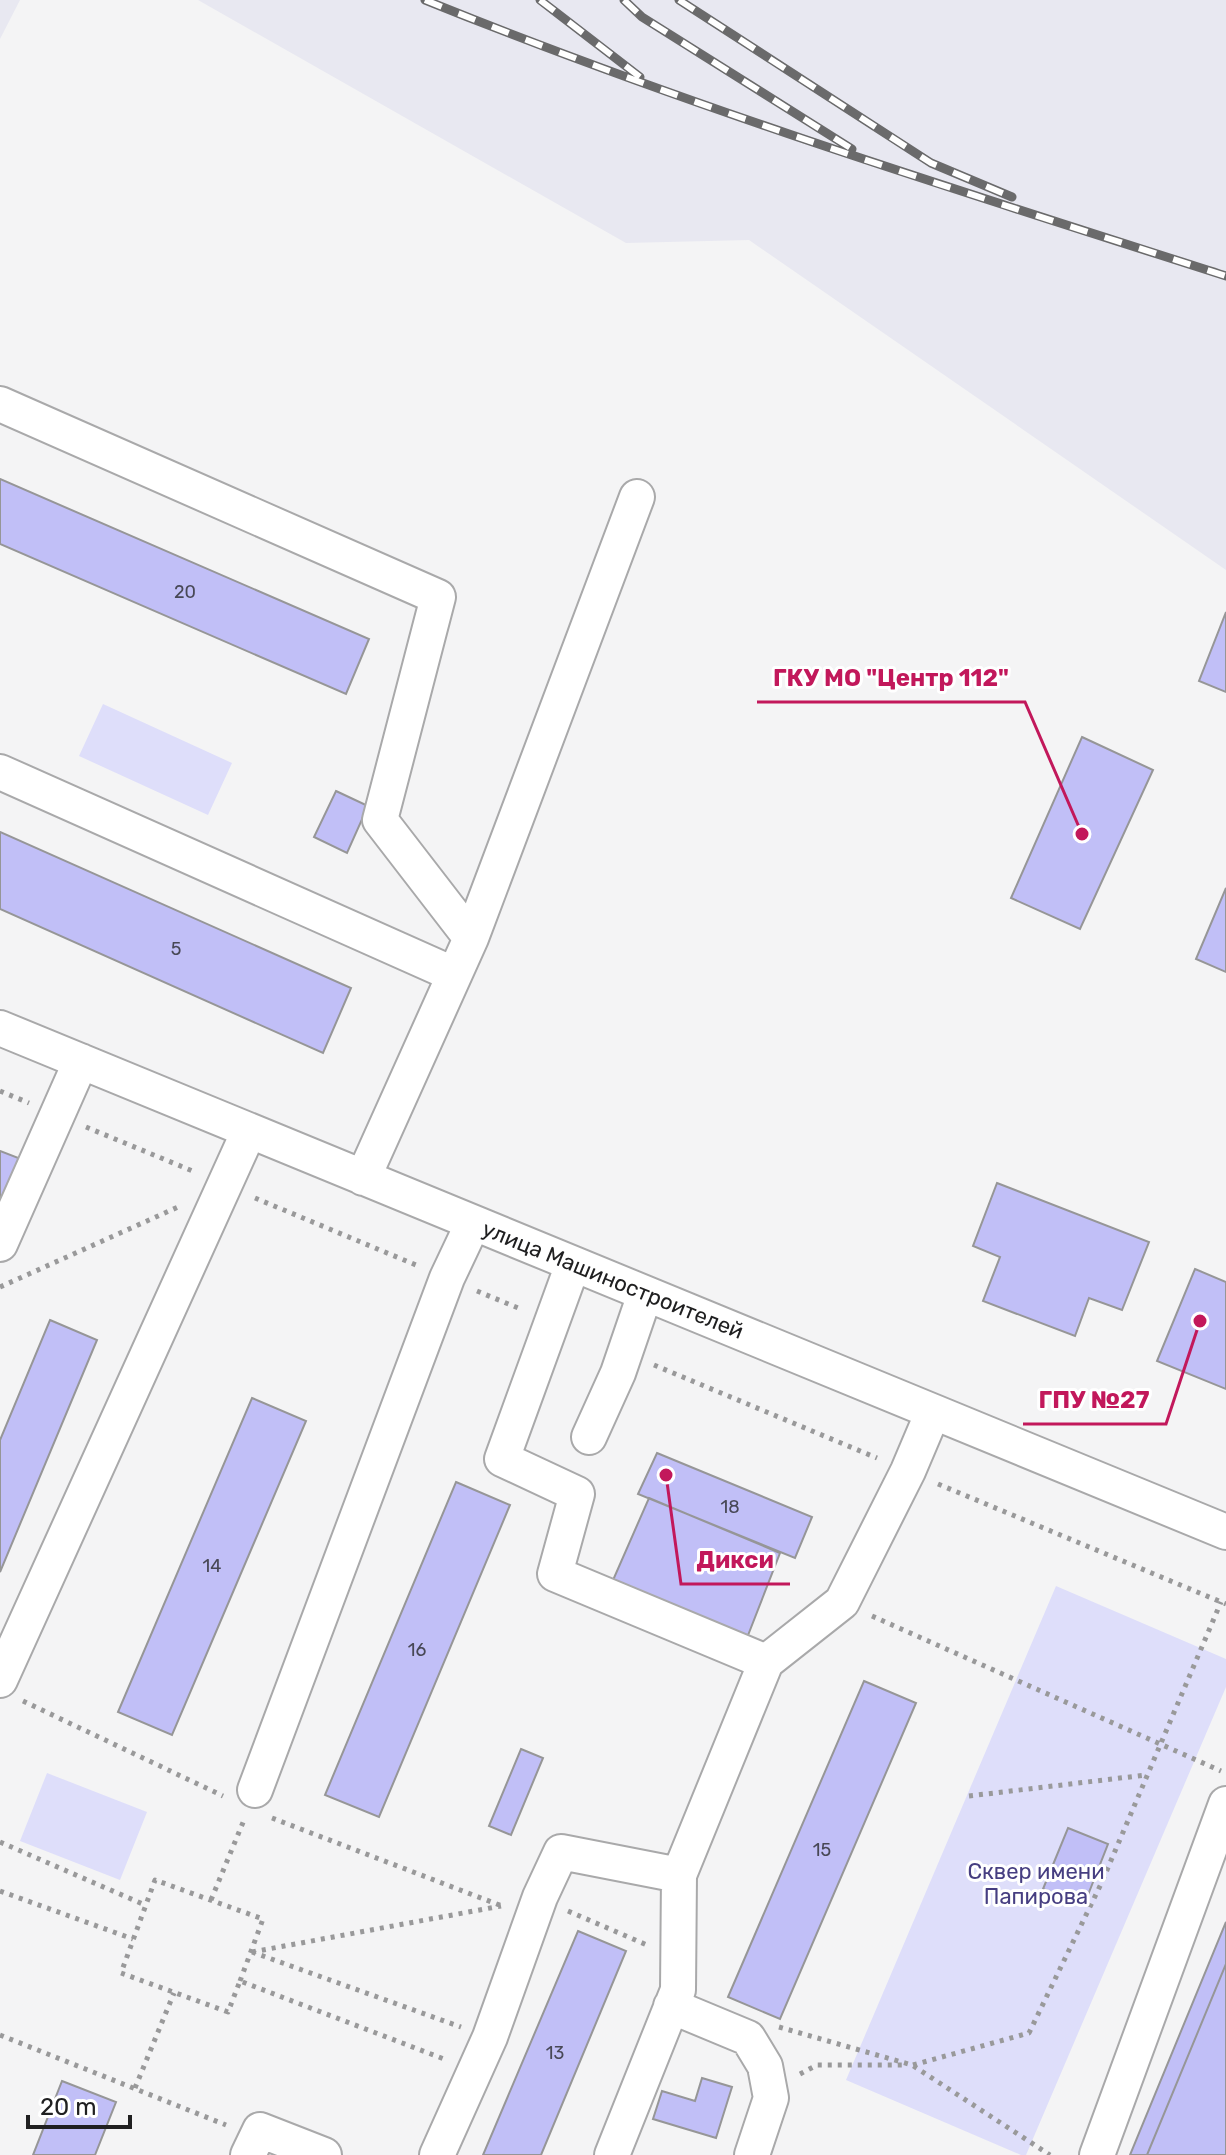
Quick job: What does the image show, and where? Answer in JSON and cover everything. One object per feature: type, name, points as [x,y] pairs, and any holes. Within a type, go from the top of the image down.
[{"type":"street","points":[[0,404],[438,597],[380,820],[471,938]]},
{"type":"street","points":[[363,1178],[471,938],[637,497]]},
{"type":"street","points":[[0,772],[453,974]]},
{"type":"street","name":"улица Машиностроителей","points":[[0,1028],[1226,1532]]},
{"type":"street","points":[[0,1244],[81,1061]]},
{"type":"street","points":[[0,1680],[249,1131]]},
{"type":"street","points":[[255,1790],[447,1278],[473,1223]]},
{"type":"street","points":[[573,1264],[502,1459],[577,1494],[555,1574],[766,1662]]},
{"type":"street","points":[[589,1437],[618,1373],[645,1294]]},
{"type":"street","points":[[612,2155],[678,1990],[679,1875],[766,1662],[842,1602],[908,1471],[933,1412]]},
{"type":"street","points":[[1097,2155],[1226,1804]]},
{"type":"street","points":[[437,2155],[490,2037],[540,1897],[561,1852],[679,1875]]},
{"type":"street","points":[[671,2006],[748,2038],[765,2066],[771,2098],[752,2155]]},
{"type":"street","points":[[252,2146],[260,2130],[324,2155]]},
{"type":"path","points":[[0,1287],[225,1185]]},
{"type":"path","points":[[842,1602],[1226,1773]]},
{"type":"path","points":[[912,2065],[1029,2033],[1101,1884],[1221,1602]]},
{"type":"path","points":[[969,1796],[1146,1775]]},
{"type":"path","points":[[211,1900],[255,1790]]},
{"type":"path","points":[[0,1842],[145,1905]]},
{"type":"path","points":[[155,1880],[263,1919],[228,2012],[121,1973],[145,1905],[155,1880]]},
{"type":"path","points":[[0,1891],[133,1939]]},
{"type":"path","points":[[251,1952],[502,1906]]},
{"type":"path","points":[[251,1952],[490,2037]]},
{"type":"path","points":[[240,1981],[475,2071]]},
{"type":"path","points":[[135,2088],[174,1993]]},
{"type":"path","points":[[0,2035],[135,2088],[252,2146]]},
{"type":"shaded area","points":[[0,0],[20,0],[0,39]]},
{"type":"shaded area","points":[[198,0],[1226,0],[1226,570],[749,240],[626,243]]},
{"type":"green space","points":[[103,704],[232,763],[208,815],[79,756]]},
{"type":"green space","name":"Сквер имени Папирова","points":[[1056,1586],[1226,1659],[1226,1687],[1026,2155],[1021,2155],[846,2080]]},
{"type":"green space","points":[[47,1773],[147,1812],[120,1880],[20,1841]]},
{"type":"building","points":[[0,479],[369,639],[346,694],[0,544]]},
{"type":"building","points":[[1226,612],[1226,692],[1199,681]]},
{"type":"building","points":[[1082,737],[1153,770],[1080,929],[1011,898]]},
{"type":"building","points":[[336,791],[368,806],[347,853],[314,837]]},
{"type":"building","points":[[0,832],[351,988],[323,1053],[0,909]]},
{"type":"building","points":[[1226,888],[1226,972],[1196,959]]},
{"type":"building","points":[[0,1151],[21,1159],[4,1201],[0,1199]]},
{"type":"building","points":[[997,1183],[1149,1242],[1122,1310],[1089,1298],[1075,1336],[983,1301],[1000,1257],[973,1246]]},
{"type":"building","points":[[1195,1269],[1226,1282],[1226,1389],[1157,1361]]},
{"type":"building","points":[[50,1320],[97,1340],[0,1572],[0,1440]]},
{"type":"building","points":[[252,1398],[306,1421],[172,1735],[118,1712]]},
{"type":"building","points":[[657,1453],[812,1517],[795,1558],[638,1494]]},
{"type":"building","points":[[456,1482],[510,1505],[379,1817],[325,1795]]},
{"type":"building","points":[[649,1498],[780,1553],[745,1643],[610,1587]]},
{"type":"building","points":[[864,1681],[916,1703],[780,2019],[728,1997]]},
{"type":"building","points":[[521,1749],[543,1758],[511,1835],[489,1826]]},
{"type":"building","points":[[1068,1828],[1108,1844],[1084,1905],[1043,1889]]},
{"type":"building","points":[[1226,1922],[1226,1964],[1147,2155],[1130,2155]]},
{"type":"building","points":[[578,1931],[626,1951],[541,2155],[483,2155]]},
{"type":"building","points":[[1226,1964],[1226,2155],[1147,2155]]},
{"type":"building","points":[[702,2078],[732,2087],[716,2138],[653,2119],[662,2091],[695,2101]]},
{"type":"building","points":[[62,2081],[116,2102],[95,2155],[33,2155]]},
{"type":"railway","points":[[425,0],[723,111],[1226,276]]},
{"type":"railway","points":[[540,0],[640,77]]},
{"type":"railway","points":[[624,0],[642,17],[852,149]]},
{"type":"railway","points":[[679,0],[931,163],[1012,197]]},
{"type":"place","name":"ГКУ МО \"Центр 112\"","points":[[1082,834]]},
{"type":"place","name":"ГПУ №27","points":[[1200,1321]]},
{"type":"place","name":"Дикси","points":[[666,1475]]}]
